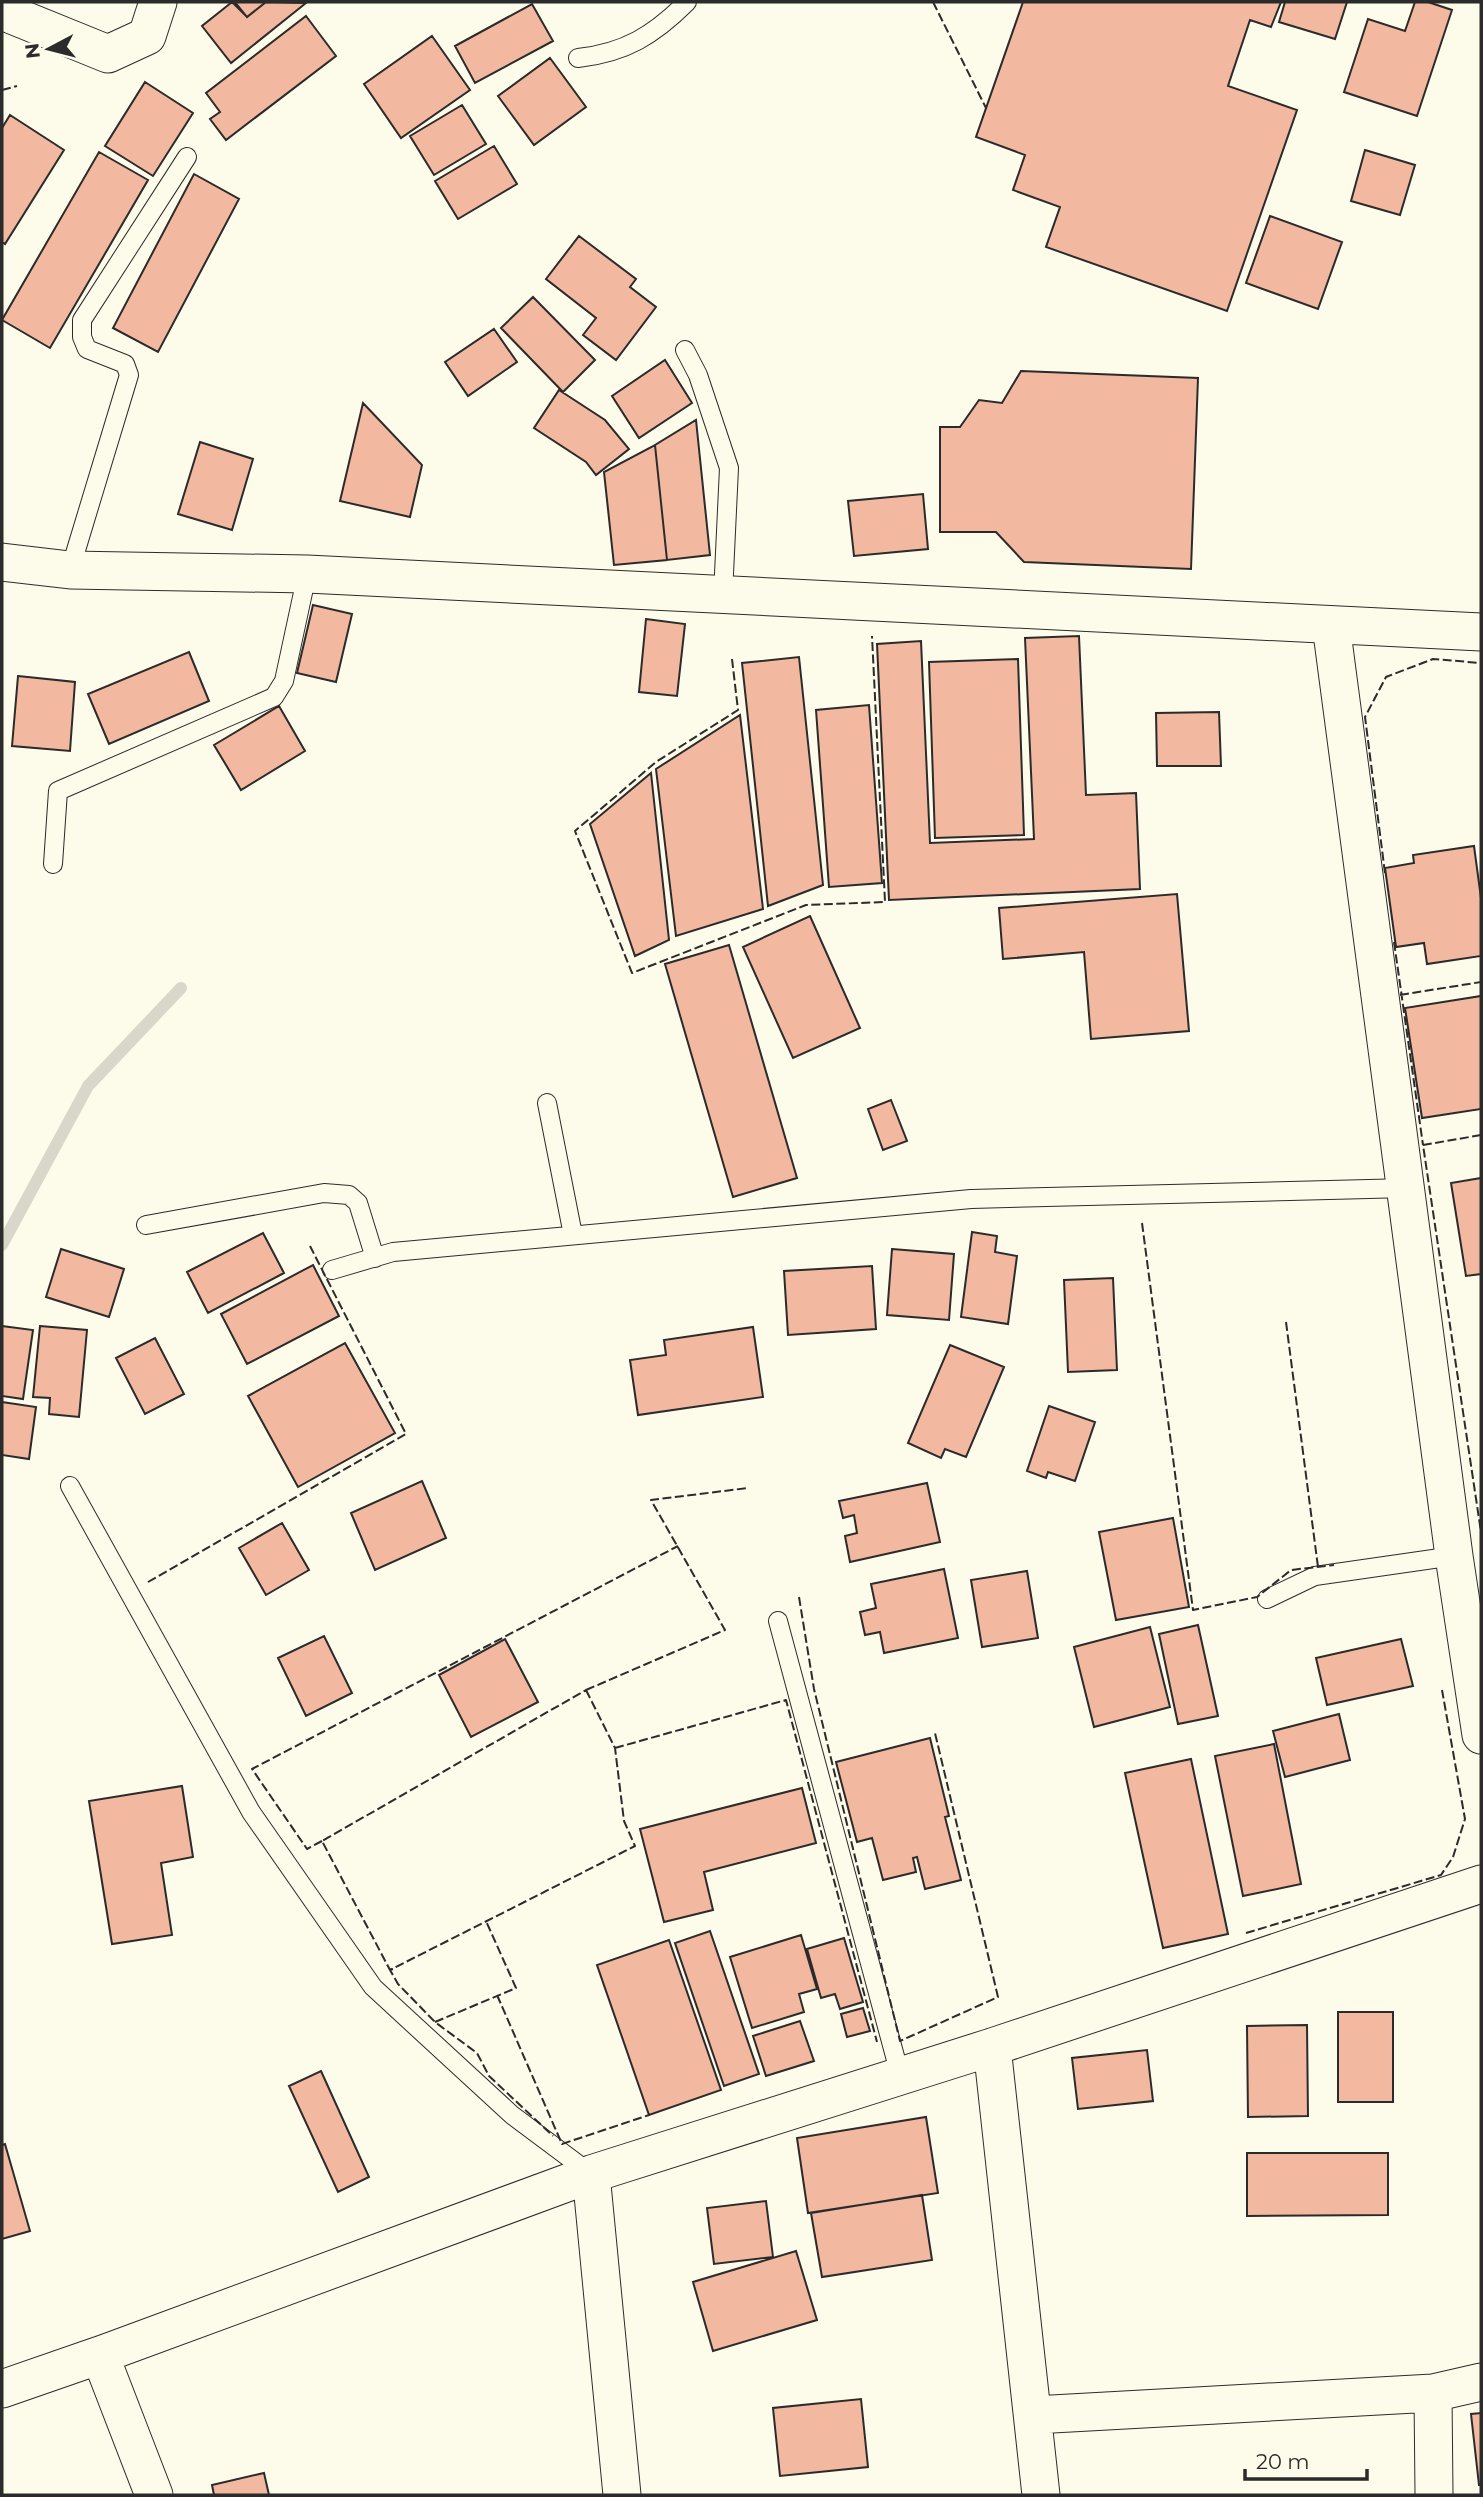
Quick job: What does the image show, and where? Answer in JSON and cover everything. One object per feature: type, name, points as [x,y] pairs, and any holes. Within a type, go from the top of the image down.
[{"type":"street","points":[[2,11],[108,54],[147,36],[159,2]]},
{"type":"street","points":[[2,562],[70,570],[307,574],[1481,632]]},
{"type":"street","points":[[1331,625],[1408,1188],[1454,1556],[1481,1735]]},
{"type":"street","points":[[2,2389],[591,2174],[992,2047],[1481,1884]]},
{"type":"street","points":[[992,2047],[1041,2495]]},
{"type":"street","points":[[591,2174],[622,2495]]},
{"type":"street","points":[[100,2355],[154,2495]]},
{"type":"street","points":[[1034,2415],[1433,2393],[1481,2382]]},
{"type":"street","points":[[1433,2393],[1434,2495]]},
{"type":"lane","points":[[578,58],[607,55],[656,32],[687,2]]},
{"type":"lane","points":[[70,570],[129,376],[125,364],[87,349],[82,337],[82,320],[187,157]]},
{"type":"lane","points":[[685,351],[698,375],[729,468],[723,595]]},
{"type":"lane","points":[[53,864],[58,791],[274,696],[284,681],[307,574]]},
{"type":"lane","points":[[547,1103],[573,1235]]},
{"type":"lane","points":[[332,1270],[393,1252],[971,1199],[1408,1188]]},
{"type":"lane","points":[[146,1225],[324,1193],[349,1195],[358,1203],[375,1258]]},
{"type":"lane","points":[[70,1486],[251,1812],[373,1987],[512,2115],[591,2174]]},
{"type":"lane","points":[[1267,1599],[1315,1576],[1454,1556]]},
{"type":"lane","points":[[778,1621],[900,2075]]},
{"type":"building","points":[[232,2],[247,17],[266,2],[306,3],[231,63],[202,26]]},
{"type":"building","points":[[235,2],[266,2],[247,17]]},
{"type":"building","points":[[1023,2],[1281,2],[1271,27],[1250,20],[1228,86],[1297,110],[1227,311],[1046,247],[1060,207],[1013,190],[1025,155],[976,137]]},
{"type":"building","points":[[1285,2],[1347,2],[1335,39],[1279,22]]},
{"type":"building","points":[[1415,2],[1428,2],[1452,10],[1417,116],[1344,92],[1368,19],[1405,31]]},
{"type":"building","points":[[532,4],[553,41],[475,83],[455,46]]},
{"type":"building","points":[[306,16],[336,56],[226,140],[210,119],[220,112],[206,93]]},
{"type":"building","points":[[432,36],[470,90],[401,138],[364,84]]},
{"type":"building","points":[[550,58],[586,107],[534,145],[498,96]]},
{"type":"building","points":[[145,82],[193,113],[153,176],[105,146]]},
{"type":"building","points":[[462,105],[486,144],[434,175],[410,136]]},
{"type":"building","points":[[10,115],[64,150],[5,244],[2,242],[2,128]]},
{"type":"building","points":[[494,146],[517,184],[458,219],[435,181]]},
{"type":"building","points":[[1365,150],[1415,165],[1400,215],[1351,201]]},
{"type":"building","points":[[99,152],[148,180],[50,348],[2,320]]},
{"type":"building","points":[[194,174],[239,199],[158,352],[113,328]]},
{"type":"building","points":[[1270,216],[1342,242],[1318,309],[1246,283]]},
{"type":"building","points":[[579,236],[636,279],[630,287],[656,307],[616,360],[583,335],[596,318],[546,279]]},
{"type":"building","points":[[533,297],[595,360],[563,392],[501,328]]},
{"type":"building","points":[[494,329],[517,362],[468,396],[445,362]]},
{"type":"building","points":[[665,360],[692,403],[639,438],[612,396]]},
{"type":"building","points":[[1021,371],[1198,378],[1191,569],[1024,562],[996,532],[940,532],[940,427],[960,427],[979,400],[1002,403]]},
{"type":"building","points":[[559,390],[605,420],[629,449],[596,475],[586,462],[534,428]]},
{"type":"building","points":[[363,403],[422,465],[410,517],[340,501]]},
{"type":"building","points":[[696,420],[710,555],[667,560],[655,445]]},
{"type":"building","points":[[200,442],[253,459],[232,530],[178,514]]},
{"type":"building","points":[[655,445],[667,560],[614,565],[604,472]]},
{"type":"building","points":[[923,494],[928,549],[854,556],[848,501]]},
{"type":"building","points":[[313,605],[352,614],[336,682],[297,673]]},
{"type":"building","points":[[646,619],[685,624],[677,696],[639,692]]},
{"type":"building","points":[[1079,636],[1086,795],[1136,793],[1140,889],[889,900],[877,644],[921,641],[930,843],[1034,839],[1025,638]]},
{"type":"building","points":[[189,652],[209,701],[109,744],[88,694]]},
{"type":"building","points":[[799,657],[823,885],[768,906],[742,663]]},
{"type":"building","points":[[1018,659],[1024,835],[935,838],[929,662]]},
{"type":"building","points":[[18,676],[75,682],[70,751],[12,746]]},
{"type":"building","points":[[869,705],[882,883],[829,887],[816,710]]},
{"type":"building","points":[[279,706],[305,751],[241,790],[214,745]]},
{"type":"building","points":[[1219,712],[1221,766],[1157,766],[1156,713]]},
{"type":"building","points":[[740,715],[763,909],[676,936],[656,769]]},
{"type":"building","points":[[651,773],[669,940],[635,956],[590,824]]},
{"type":"building","points":[[1474,846],[1481,898],[1481,956],[1427,964],[1424,943],[1396,947],[1385,868],[1414,863],[1413,855]]},
{"type":"building","points":[[1177,894],[1189,1031],[1091,1039],[1084,952],[1003,959],[999,908]]},
{"type":"building","points":[[810,916],[860,1028],[793,1058],[743,947]]},
{"type":"building","points":[[729,945],[797,1178],[733,1197],[665,964]]},
{"type":"building","points":[[1481,996],[1481,1109],[1422,1118],[1405,1008]]},
{"type":"building","points":[[891,1100],[907,1141],[883,1150],[868,1109]]},
{"type":"building","points":[[1481,1178],[1481,1274],[1466,1276],[1451,1183]]},
{"type":"building","points":[[972,1232],[997,1236],[995,1252],[1017,1256],[1008,1324],[961,1317]]},
{"type":"building","points":[[263,1233],[284,1273],[208,1313],[187,1272]]},
{"type":"building","points":[[61,1249],[124,1269],[109,1317],[46,1297]]},
{"type":"building","points":[[892,1249],[954,1254],[949,1320],[887,1315]]},
{"type":"building","points":[[313,1265],[339,1316],[247,1364],[221,1314]]},
{"type":"building","points":[[872,1266],[876,1329],[788,1335],[784,1271]]},
{"type":"building","points":[[1113,1278],[1117,1370],[1068,1372],[1064,1280]]},
{"type":"building","points":[[2,1326],[33,1330],[23,1399],[2,1396]]},
{"type":"building","points":[[40,1326],[87,1330],[79,1417],[49,1414],[50,1398],[33,1397]]},
{"type":"building","points":[[753,1327],[763,1397],[638,1415],[630,1360],[666,1355],[664,1340]]},
{"type":"building","points":[[155,1338],[184,1394],[145,1414],[116,1358]]},
{"type":"building","points":[[345,1343],[395,1433],[298,1487],[248,1396]]},
{"type":"building","points":[[950,1345],[1004,1367],[966,1457],[945,1449],[941,1458],[908,1443]]},
{"type":"building","points":[[2,1402],[36,1407],[29,1459],[2,1455]]},
{"type":"building","points":[[1049,1406],[1095,1422],[1075,1481],[1048,1472],[1046,1478],[1027,1471]]},
{"type":"building","points":[[422,1481],[446,1538],[375,1570],[351,1513]]},
{"type":"building","points":[[927,1483],[940,1542],[850,1562],[845,1536],[857,1533],[854,1515],[843,1518],[839,1501]]},
{"type":"building","points":[[1173,1518],[1189,1607],[1116,1620],[1099,1532]]},
{"type":"building","points":[[282,1523],[309,1570],[266,1595],[239,1548]]},
{"type":"building","points":[[944,1569],[958,1638],[884,1653],[880,1632],[865,1635],[860,1612],[876,1608],[871,1584]]},
{"type":"building","points":[[1027,1571],[1038,1638],[982,1647],[971,1580]]},
{"type":"building","points":[[1198,1625],[1218,1716],[1178,1724],[1159,1634]]},
{"type":"building","points":[[1150,1627],[1170,1707],[1094,1727],[1074,1647]]},
{"type":"building","points":[[324,1636],[352,1693],[306,1716],[278,1658]]},
{"type":"building","points":[[505,1639],[538,1702],[471,1737],[439,1675]]},
{"type":"building","points":[[1401,1639],[1413,1686],[1327,1705],[1316,1658]]},
{"type":"building","points":[[1339,1714],[1350,1760],[1285,1777],[1273,1731]]},
{"type":"building","points":[[930,1738],[949,1816],[945,1817],[961,1880],[925,1889],[917,1857],[913,1858],[916,1872],[883,1880],[872,1838],[857,1842],[836,1762]]},
{"type":"building","points":[[1274,1744],[1301,1884],[1243,1896],[1215,1756]]},
{"type":"building","points":[[1191,1759],[1228,1934],[1163,1948],[1125,1773]]},
{"type":"building","points":[[182,1786],[193,1857],[161,1863],[172,1935],[112,1944],[89,1801]]},
{"type":"building","points":[[802,1788],[816,1843],[704,1872],[713,1910],[664,1922],[640,1829]]},
{"type":"building","points":[[710,1931],[759,2074],[724,2086],[675,1943]]},
{"type":"building","points":[[801,1935],[817,1989],[799,1994],[804,2012],[752,2028],[730,1957]]},
{"type":"building","points":[[844,1938],[863,2002],[840,2009],[835,1994],[821,1998],[807,1949]]},
{"type":"building","points":[[669,1940],[721,2090],[649,2115],[597,1965]]},
{"type":"building","points":[[863,2008],[870,2031],[847,2037],[841,2014]]},
{"type":"building","points":[[1338,2012],[1393,2012],[1393,2102],[1338,2102]]},
{"type":"building","points":[[800,2021],[814,2061],[766,2076],[753,2036]]},
{"type":"building","points":[[1307,2025],[1308,2116],[1248,2117],[1247,2026]]},
{"type":"building","points":[[1147,2050],[1153,2101],[1078,2109],[1072,2058]]},
{"type":"building","points":[[321,2071],[369,2177],[338,2192],[289,2086]]},
{"type":"building","points":[[926,2117],[938,2193],[808,2213],[797,2138]]},
{"type":"building","points":[[5,2144],[30,2231],[2,2239],[2,2145]]},
{"type":"building","points":[[1247,2153],[1388,2153],[1388,2215],[1247,2216]]},
{"type":"building","points":[[922,2195],[932,2260],[822,2277],[811,2213]]},
{"type":"building","points":[[766,2201],[773,2257],[714,2264],[707,2208]]},
{"type":"building","points":[[796,2251],[817,2320],[713,2351],[693,2282]]},
{"type":"building","points":[[861,2399],[868,2467],[780,2476],[773,2408]]},
{"type":"building","points":[[1481,2413],[1481,2485],[1479,2485],[1471,2414]]},
{"type":"building","points":[[264,2473],[269,2495],[214,2495],[212,2485]]},
{"type":"waterway","points":[[2,1245],[88,1086],[181,988]]},
{"type":"fence","points":[[933,2],[986,108]]},
{"type":"fence","points":[[2,90],[17,86]]},
{"type":"fence","points":[[732,659],[738,710],[656,762],[575,831],[632,973],[806,905],[885,902],[872,636]]},
{"type":"fence","points":[[1385,873],[1365,717],[1386,677],[1433,659],[1481,663]]},
{"type":"fence","points":[[1394,942],[1423,1145]]},
{"type":"fence","points":[[1400,995],[1481,982]]},
{"type":"fence","points":[[1481,1135],[1423,1145],[1481,1532]]},
{"type":"fence","points":[[1142,1223],[1193,1610],[1257,1597],[1291,1570],[1334,1565]]},
{"type":"fence","points":[[148,1582],[406,1434],[310,1246]]},
{"type":"fence","points":[[1286,1322],[1318,1567]]},
{"type":"fence","points":[[586,1690],[725,1630],[651,1500],[748,1488]]},
{"type":"fence","points":[[322,1841],[307,1849],[252,1769],[678,1546]]},
{"type":"fence","points":[[799,1597],[814,1689],[900,2041],[998,1997],[935,1733]]},
{"type":"fence","points":[[586,1690],[615,1748],[624,1821],[635,1846],[390,1970],[322,1841],[586,1690]]},
{"type":"fence","points":[[1246,1933],[1441,1875],[1453,1857],[1465,1819],[1442,1690]]},
{"type":"fence","points":[[615,1748],[786,1700],[877,2042]]},
{"type":"fence","points":[[435,2022],[516,1988],[486,1921]]},
{"type":"fence","points":[[393,1969],[390,1970],[398,1984],[435,2022],[477,2053],[489,2076],[553,2136]]},
{"type":"fence","points":[[497,1995],[562,2144],[649,2115]]}]
